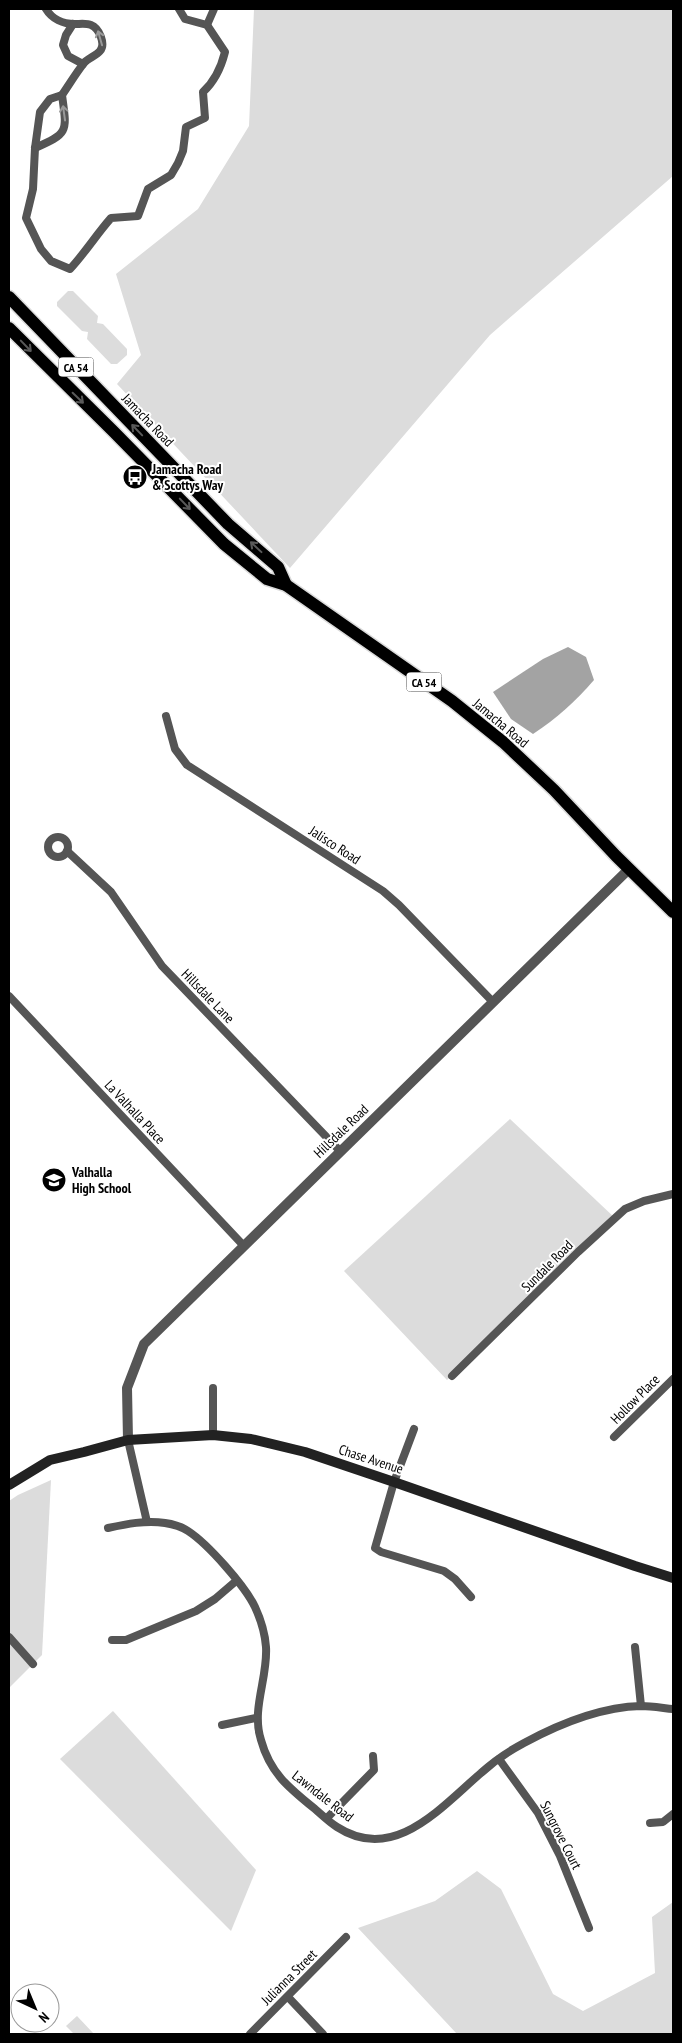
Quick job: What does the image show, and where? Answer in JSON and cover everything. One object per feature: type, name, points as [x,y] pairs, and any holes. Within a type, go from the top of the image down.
[{"type":"main road","name":"Jamacha Road","points":[[9,297],[228,524],[278,568],[286,585]]},
{"type":"main road","name":"Jamacha Road","points":[[9,328],[224,544],[267,579],[286,585],[452,701],[503,742],[554,790],[673,912]]},
{"type":"main road","points":[[114,406],[114,432]]},
{"type":"main road","name":"Chase Avenue","points":[[9,1484],[50,1460],[128,1440],[212,1435],[251,1438],[306,1452],[673,1578]]},
{"type":"street","points":[[35,148],[57,138],[62,133],[66,124],[62,96],[83,64],[100,51],[103,45],[100,35],[90,24],[73,24],[53,18],[46,9]]},
{"type":"street","points":[[62,96],[50,99],[40,112],[35,148],[33,189],[26,218],[41,248],[55,263],[70,269],[84,254],[94,237],[111,218],[138,216],[148,189],[171,175],[178,163],[183,151],[186,127],[205,118],[203,92],[213,83],[226,52],[207,25],[185,19],[179,9]]},
{"type":"street","points":[[207,25],[214,9]]},
{"type":"street","points":[[73,24],[66,35],[63,46],[68,56],[83,64]]},
{"type":"street","name":"Jalisco Road","points":[[166,716],[175,749],[187,765],[383,891],[399,905],[493,1002]]},
{"type":"street","name":"Hillsdale Lane","points":[[67,851],[112,892],[162,966],[340,1151]]},
{"type":"street","name":"Hillsdale Road","points":[[128,1440],[127,1388],[144,1344],[629,869]]},
{"type":"street","name":"La Valhalla Place","points":[[9,996],[243,1245]]},
{"type":"street","name":"Sundale Road","points":[[452,1376],[578,1252],[625,1210],[644,1201],[673,1194]]},
{"type":"street","name":"Hollow Place","points":[[614,1437],[673,1379]]},
{"type":"street","points":[[212,1435],[213,1388]]},
{"type":"street","points":[[414,1429],[394,1482],[375,1548],[381,1552],[444,1571],[455,1579],[471,1597]]},
{"type":"street","points":[[128,1440],[147,1522]]},
{"type":"street","name":"Lawndale Road","points":[[108,1528],[147,1522],[166,1523],[188,1530],[212,1552],[236,1581],[254,1606],[265,1638],[266,1659],[256,1718],[264,1748],[280,1778],[287,1786],[343,1830],[358,1836],[384,1838],[401,1835],[425,1822],[499,1759],[524,1743],[563,1725],[600,1713],[641,1706],[673,1709]]},
{"type":"street","points":[[112,1640],[126,1640],[196,1611],[215,1600],[236,1581]]},
{"type":"street","points":[[9,1637],[34,1664]]},
{"type":"street","points":[[636,1647],[641,1706]]},
{"type":"street","points":[[222,1725],[256,1718]]},
{"type":"street","points":[[326,1818],[374,1770],[373,1756]]},
{"type":"street","name":"Sungrove Court","points":[[499,1759],[538,1813],[560,1856],[589,1928]]},
{"type":"street","points":[[650,1823],[663,1822],[673,1814]]},
{"type":"street","name":"Julianna Street","points":[[250,2034],[346,1937]]},
{"type":"street","points":[[288,1996],[323,2034]]},
{"type":"shaded area","points":[[254,9],[673,9],[673,176],[490,335],[290,568],[117,384],[141,355],[116,274],[198,209],[249,126]]},
{"type":"shaded area","points":[[68,291],[73,291],[98,316],[97,323],[103,324],[127,349],[127,355],[117,364],[111,364],[87,339],[88,332],[82,331],[57,306],[57,302]]},
{"type":"shaded area","points":[[568,647],[586,657],[594,680],[565,709],[533,734],[511,719],[493,692],[543,659]]},
{"type":"shaded area","points":[[510,1119],[615,1218],[447,1380],[344,1271]]},
{"type":"shaded area","points":[[51,1480],[42,1655],[9,1688],[9,1501]]},
{"type":"shaded area","points":[[113,1711],[256,1870],[231,1931],[60,1759]]},
{"type":"shaded area","points":[[477,1871],[501,1889],[553,1994],[583,2011],[655,1973],[652,1917],[673,1902],[673,2034],[457,2034],[358,1928],[435,1901]]},
{"type":"shaded area","points":[[77,2016],[94,2034],[74,2034],[66,2026]]},
{"type":"place","name":"Jamacha Road & Scottys Way","points":[[135,477]]},
{"type":"place","name":"Valhalla High School","points":[[54,1180]]}]
